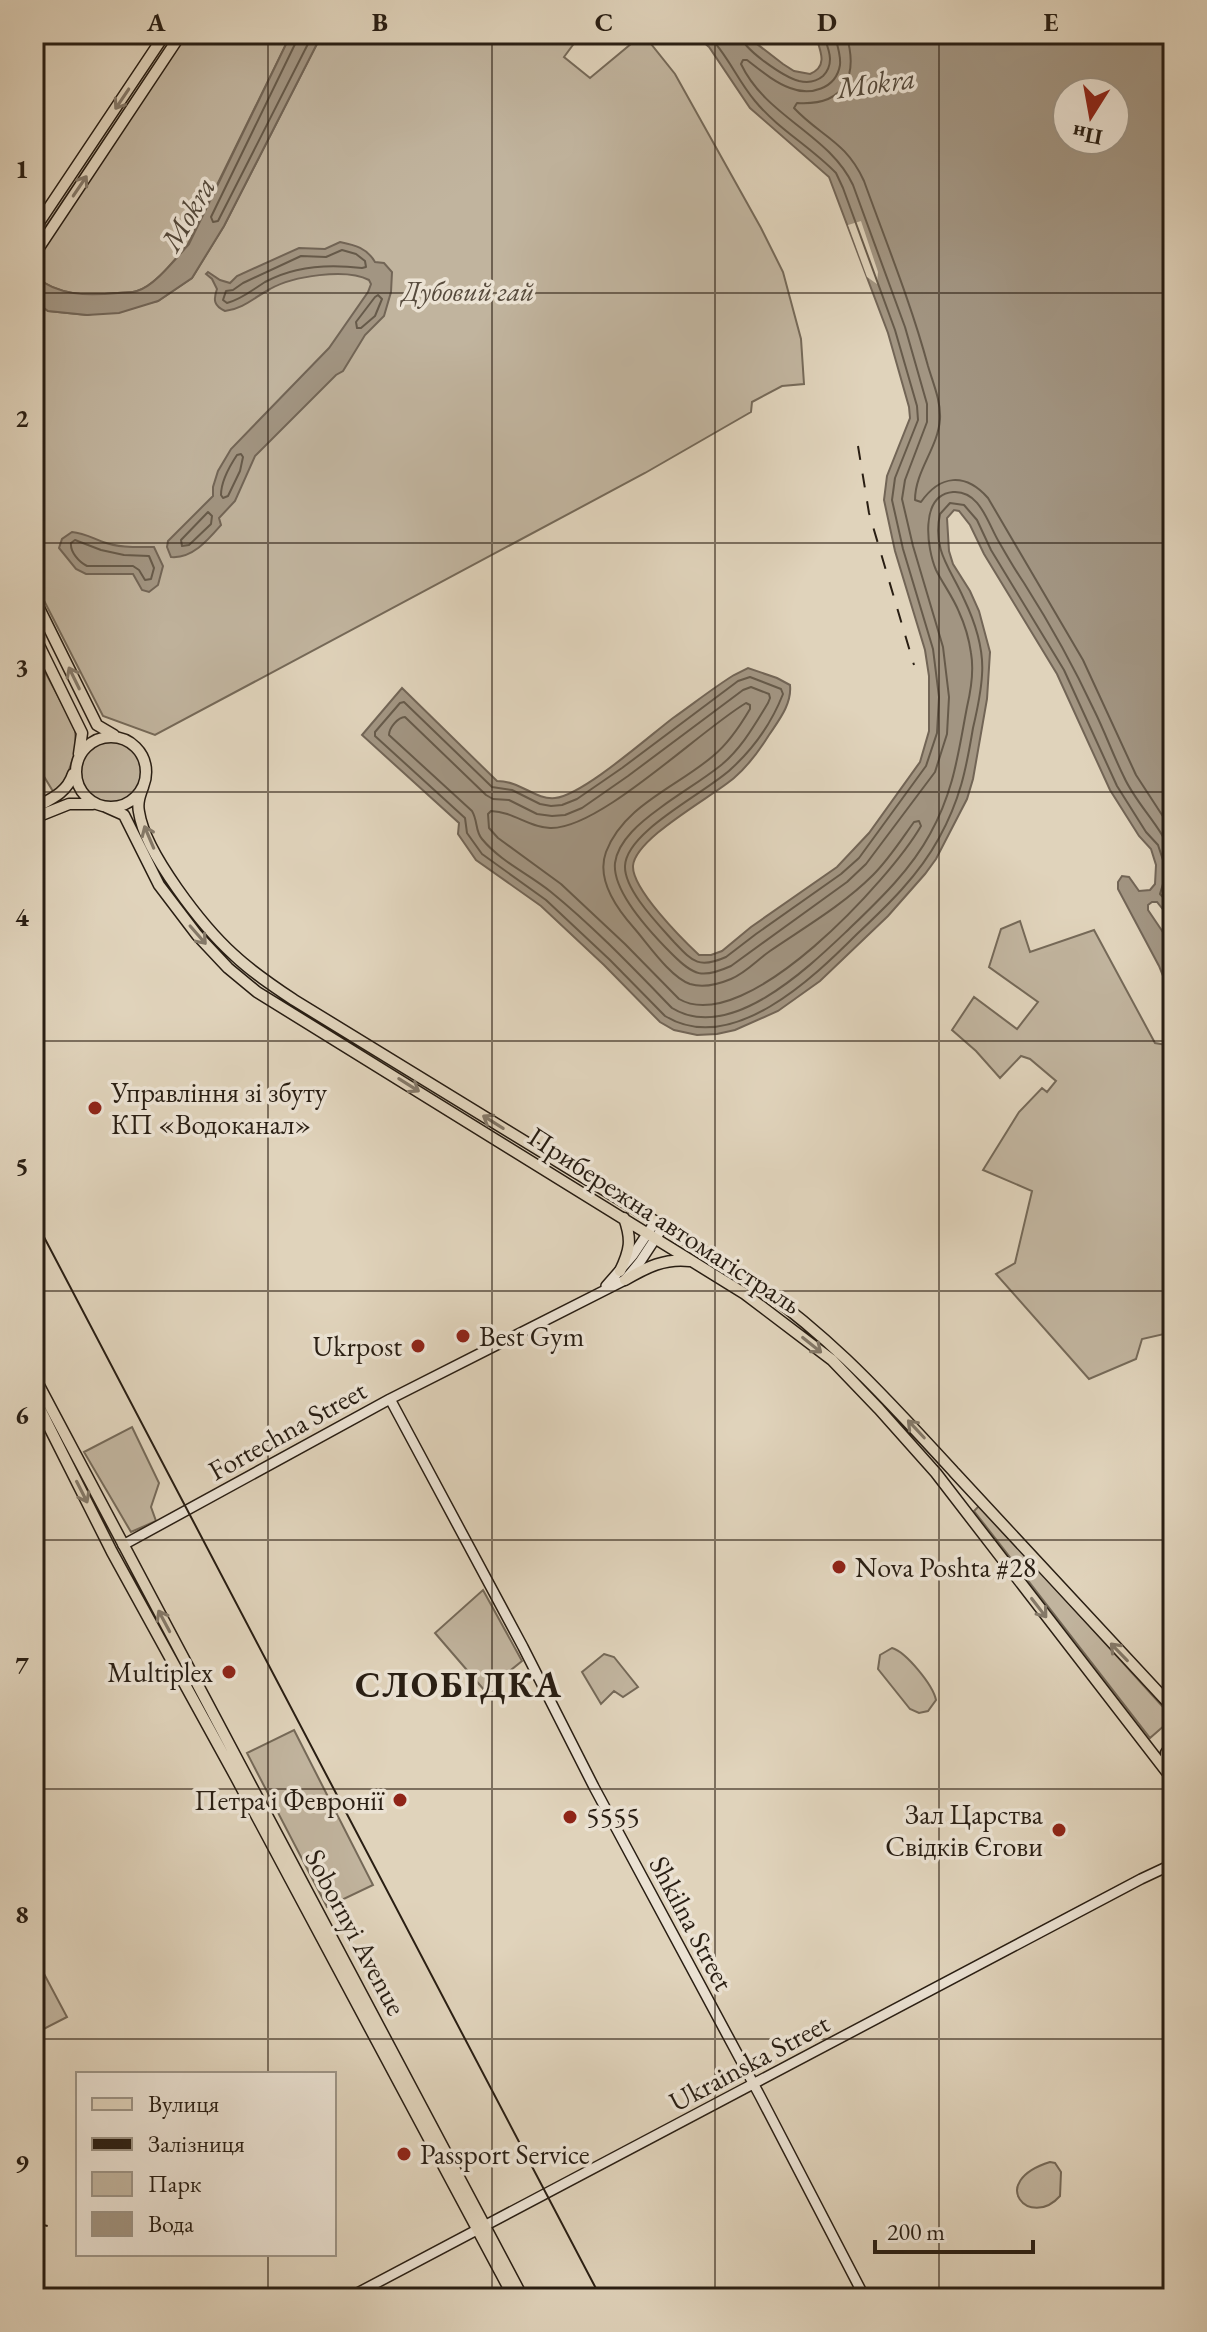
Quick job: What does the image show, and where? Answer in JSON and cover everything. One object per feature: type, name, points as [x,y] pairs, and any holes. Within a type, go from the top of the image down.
[{"type":"main road","points":[[34,230],[165,34]]},
{"type":"main road","points":[[35,253],[181,34]]},
{"type":"main road","name":"Прибережна автомагістраль","points":[[34,598],[97,725],[134,745],[143,757],[146,772],[139,814],[153,847],[172,880],[207,928],[235,956],[265,981],[751,1281],[822,1336],[880,1390],[1173,1708]]},
{"type":"main road","name":"Прибережна автомагістраль","points":[[34,635],[82,733],[77,761],[76,781],[79,788],[84,795],[102,806],[124,815],[159,885],[218,957],[257,992],[694,1261],[761,1305],[832,1360],[936,1473],[1170,1776]]},
{"type":"main road","points":[[34,808],[67,788],[83,750],[103,737],[119,737]]},
{"type":"main road","points":[[34,818],[69,804],[123,805],[143,787]]},
{"type":"main road","points":[[159,885],[167,889],[171,887],[172,880]]},
{"type":"main road","points":[[172,903],[172,896],[176,894],[184,897]]},
{"type":"main road","points":[[568,1185],[575,1181],[576,1173]]},
{"type":"main road","points":[[582,1193],[581,1184],[589,1182]]},
{"type":"main road","points":[[622,1275],[630,1238],[624,1218]]},
{"type":"main road","points":[[622,1275],[659,1224]]},
{"type":"main road","points":[[622,1275],[657,1263],[694,1261]]},
{"type":"main road","name":"Fortechna Street","points":[[123,1545],[390,1399],[601,1292],[622,1275]]},
{"type":"main road","points":[[745,1294],[753,1290],[751,1281]]},
{"type":"main road","points":[[761,1305],[761,1295],[768,1293]]},
{"type":"main road","name":"Sobornyi Avenue","points":[[34,1376],[481,2228],[514,2298]]},
{"type":"main road","name":"Sobornyi Avenue","points":[[34,1397],[112,1552],[341,1964]]},
{"type":"main road","name":"Shkilna Street","points":[[390,1399],[865,2298]]},
{"type":"main road","points":[[1170,1776],[1166,1753],[1173,1743]]},
{"type":"main road","name":"Ukrainska Street","points":[[348,2298],[1173,1864]]},
{"type":"main road","name":"Sobornyi Avenue","points":[[481,2228],[523,2298]]},
{"type":"green space","points":[[171,34],[175,34],[44,226],[44,223]]},
{"type":"green space","points":[[181,34],[291,34],[188,244],[165,271],[151,284],[135,292],[74,293],[53,288],[34,276],[34,268],[42,255],[37,251]]},
{"type":"green space","name":"Дубовий гай","points":[[322,34],[581,34],[564,57],[590,78],[643,34],[675,74],[783,272],[801,339],[804,384],[782,386],[752,402],[751,412],[645,473],[155,735],[103,716],[34,581],[34,301],[48,311],[87,315],[158,301],[192,278],[224,226]]},
{"type":"green space","points":[[34,651],[75,728],[76,749],[66,779],[54,793],[34,760]]},
{"type":"green space","points":[[112,741],[124,743],[134,750],[141,760],[141,784],[134,794],[124,801],[112,803],[100,801],[90,794],[83,784],[81,772],[83,760],[90,750],[100,743]]},
{"type":"green space","points":[[1020,921],[1030,952],[1094,930],[1155,1043],[1173,1046],[1173,1332],[1142,1339],[1136,1359],[1089,1379],[996,1274],[1015,1263],[1032,1191],[983,1170],[1019,1112],[1042,1088],[1047,1092],[1056,1081],[1030,1059],[1021,1056],[1000,1078],[952,1030],[974,997],[1017,1029],[1038,1002],[989,967],[1001,929]]},
{"type":"green space","points":[[132,1427],[159,1483],[151,1507],[156,1521],[131,1532],[84,1452]]},
{"type":"green space","points":[[980,1505],[1173,1718],[1150,1738],[974,1511]]},
{"type":"green space","points":[[483,1590],[522,1661],[485,1691],[435,1633]]},
{"type":"green space","points":[[892,1648],[911,1662],[930,1686],[936,1700],[928,1711],[919,1713],[910,1709],[878,1669],[880,1655]]},
{"type":"green space","points":[[604,1654],[614,1657],[638,1687],[623,1697],[614,1691],[601,1704],[582,1672]]},
{"type":"green space","points":[[294,1730],[373,1885],[327,1907],[247,1753]]},
{"type":"green space","points":[[34,1955],[67,2017],[34,2034]]},
{"type":"green space","points":[[1050,2162],[1055,2163],[1061,2172],[1060,2196],[1048,2205],[1037,2208],[1027,2205],[1017,2191],[1020,2181],[1031,2171]]},
{"type":"water","points":[[291,34],[322,34],[224,226],[192,278],[158,301],[119,313],[87,315],[48,311],[34,301],[34,276],[63,291],[95,294],[137,291],[151,284],[165,271],[189,244]]},
{"type":"water","name":"Mokra","points":[[694,34],[744,34],[794,71],[810,74],[820,67],[821,62],[815,34],[1173,34],[1173,922],[1157,902],[1148,905],[1148,910],[1173,947],[1173,1001],[1159,966],[1118,889],[1122,876],[1129,877],[1139,891],[1150,890],[1155,884],[1156,865],[1151,849],[1139,836],[1110,790],[1057,674],[959,511],[954,510],[947,518],[949,551],[979,611],[990,652],[987,699],[967,799],[936,859],[888,916],[820,981],[778,1011],[735,1030],[697,1035],[674,1030],[660,1022],[541,906],[476,860],[458,834],[459,823],[362,735],[402,688],[497,781],[555,798],[582,787],[703,696],[748,668],[790,685],[784,712],[749,763],[734,778],[660,831],[637,855],[633,866],[640,887],[649,900],[699,955],[722,951],[837,867],[869,833],[920,762],[929,731],[929,676],[925,650],[895,551],[884,500],[887,476],[910,418],[909,407],[888,333],[829,177],[750,108],[709,47]]},
{"type":"water","points":[[340,242],[364,250],[375,262],[384,263],[392,272],[391,292],[384,316],[365,335],[343,371],[255,456],[235,501],[219,518],[221,525],[216,531],[193,552],[171,557],[168,541],[213,496],[218,471],[231,449],[329,348],[371,284],[359,276],[334,274],[305,277],[280,284],[243,305],[225,311],[217,305],[217,289],[206,274],[208,272],[230,283],[237,276],[299,248],[325,249]]},
{"type":"water","points":[[72,532],[115,545],[154,547],[163,566],[158,585],[149,592],[142,590],[133,574],[86,574],[76,569],[59,548],[62,539]]},
{"type":"pier","points":[[861,221],[878,272],[877,284],[867,277],[848,225]]},
{"type":"tram line","points":[[34,1218],[601,2298]]},
{"type":"railway","points":[[858,446],[869,513],[914,665]]},
{"type":"railway","points":[[34,2223],[48,2226]]},
{"type":"place","name":"Управлiння зi збуту КП «Водоканал»","points":[[95,1108]]},
{"type":"place","name":"Best Gym","points":[[463,1336]]},
{"type":"place","name":"Ukrpost","points":[[418,1346]]},
{"type":"place","name":"Nova Poshta #28","points":[[839,1567]]},
{"type":"place","name":"Multiplex","points":[[229,1672]]},
{"type":"place","name":"Петра і Февронії","points":[[400,1800]]},
{"type":"place","name":"5555","points":[[570,1817]]},
{"type":"place","name":"Зал Царства Свідків Єгови","points":[[1059,1830]]},
{"type":"place","name":"Passport Service","points":[[404,2154]]},
{"type":"district","name":"СЛОБІДКА","points":[[459,1684]]}]
